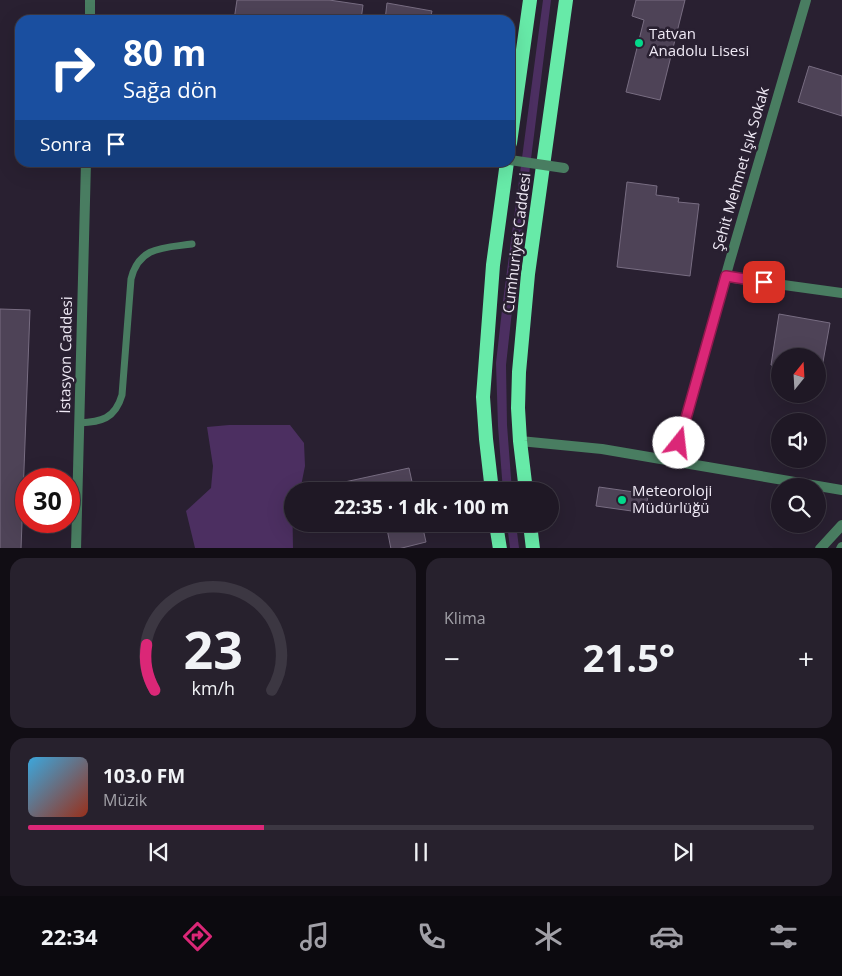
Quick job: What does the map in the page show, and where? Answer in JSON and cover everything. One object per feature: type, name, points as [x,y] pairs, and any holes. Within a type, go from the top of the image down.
[{"type":"highway","points":[[515,108],[530,0]]},
{"type":"highway","name":"Cumhuriyet Caddesi","points":[[525,482],[518,408],[519,372],[527,282],[566,0]]},
{"type":"highway","name":"Cumhuriyet Caddesi","points":[[491,482],[483,397],[493,265],[508,167]]},
{"type":"highway","points":[[497,532],[500,548]]},
{"type":"highway","points":[[531,532],[533,548]]},
{"type":"street","points":[[90,0],[90,15]]},
{"type":"street","name":"Şehit Mehmet Işık Sokak","points":[[674,461],[806,0]]},
{"type":"street","points":[[515,162],[564,168]]},
{"type":"street","name":"İstasyon Caddesi","points":[[76,548],[86,167]]},
{"type":"street","points":[[726,276],[842,293]]},
{"type":"street","points":[[520,441],[602,449],[842,490]]},
{"type":"street","points":[[820,548],[842,525]]},
{"type":"lane","points":[[79,423],[96,422],[104,419],[111,415],[120,403],[131,279],[137,263],[148,253],[156,250],[192,244]]},
{"type":"shaded area","points":[[543,0],[551,0],[506,365],[507,425],[511,482],[502,482],[498,426],[496,363]]},
{"type":"shaded area","points":[[290,425],[304,443],[305,466],[302,482],[284,482],[284,532],[293,532],[293,548],[195,548],[186,511],[211,488],[213,466],[207,427]]},
{"type":"shaded area","points":[[508,532],[517,532],[519,548],[510,548]]},
{"type":"building","points":[[237,0],[329,0],[363,5],[362,15],[235,15]]},
{"type":"building","points":[[636,0],[685,0],[660,100],[626,92],[644,20],[632,16]]},
{"type":"building","points":[[387,3],[432,11],[431,15],[386,15]]},
{"type":"building","points":[[809,66],[842,76],[842,116],[798,102]]},
{"type":"building","points":[[627,182],[657,186],[656,195],[679,198],[678,202],[699,204],[690,276],[617,267]]},
{"type":"building","points":[[0,309],[30,310],[24,468],[15,468],[15,533],[22,533],[21,548],[0,548]]},
{"type":"building","points":[[779,314],[830,323],[826,348],[774,348]]},
{"type":"building","points":[[409,468],[412,482],[345,482]]},
{"type":"building","name":"Meteoroloji Müdürlüğü","points":[[599,487],[648,494],[646,513],[596,506]]},
{"type":"building","points":[[388,532],[424,532],[426,542],[402,548],[391,548]]},
{"type":"place","name":"Tatvan Anadolu Lisesi","points":[[639,43]]},
{"type":"place","name":"Meteoroloji Müdürlüğü","points":[[622,500]]},
{"type":"route","points":[[679,443],[726,276],[764,282]]}]
